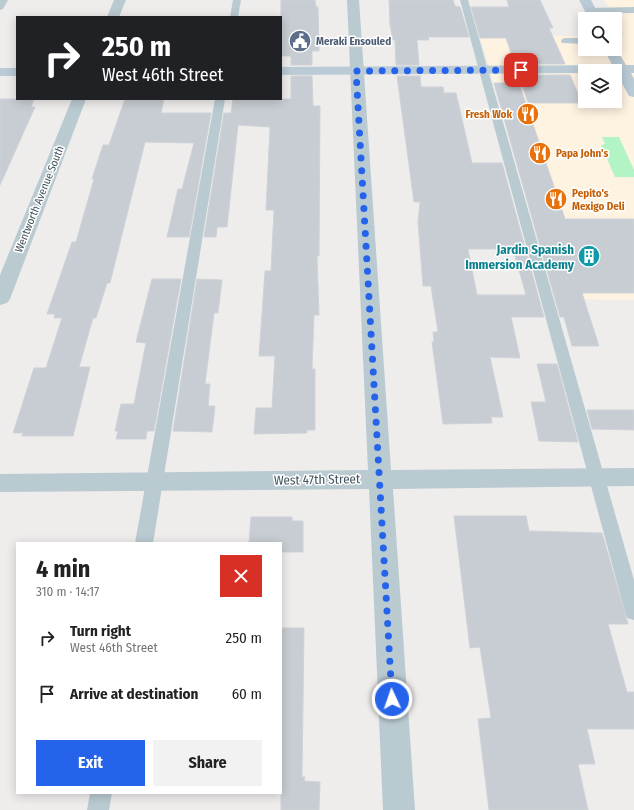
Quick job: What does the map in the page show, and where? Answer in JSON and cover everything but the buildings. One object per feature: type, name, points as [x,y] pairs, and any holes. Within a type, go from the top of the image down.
[{"type":"main road","points":[[585,0],[591,12]]},
{"type":"main road","points":[[617,56],[628,69],[634,93]]},
{"type":"main road","points":[[282,71],[628,69]]},
{"type":"main road","points":[[0,72],[16,72]]},
{"type":"street","points":[[113,16],[120,0]]},
{"type":"street","points":[[353,0],[399,810]]},
{"type":"street","name":"Wentworth Avenue South","points":[[0,299],[79,100]]},
{"type":"street","name":"West 47th Street","points":[[0,483],[634,477]]},
{"type":"lane","points":[[0,7],[4,0]]},
{"type":"lane","points":[[234,16],[237,0]]},
{"type":"lane","points":[[464,0],[634,612]]},
{"type":"lane","points":[[622,13],[632,12]]},
{"type":"lane","points":[[565,41],[578,41]]},
{"type":"lane","points":[[144,542],[220,100]]},
{"type":"lane","points":[[98,810],[101,794]]},
{"type":"shaded area","points":[[604,0],[634,0],[634,300],[556,299],[480,36],[578,36],[578,56],[622,56],[622,35],[625,35],[622,30],[622,12],[611,12]]},
{"type":"green space","points":[[602,137],[619,137],[634,170],[634,177],[615,177],[601,145],[605,144]]},
{"type":"place","name":"Meraki Ensouled","points":[[300,41]]},
{"type":"place","name":"Fresh Wok","points":[[528,114]]},
{"type":"place","name":"Papa John's","points":[[540,153]]},
{"type":"place","name":"Pepito's Mexigo Deli","points":[[556,199]]},
{"type":"place","name":"Jardin Spanish Immersion Academy","points":[[589,256]]},
{"type":"route","points":[[392,699],[356,71],[521,70]]}]
